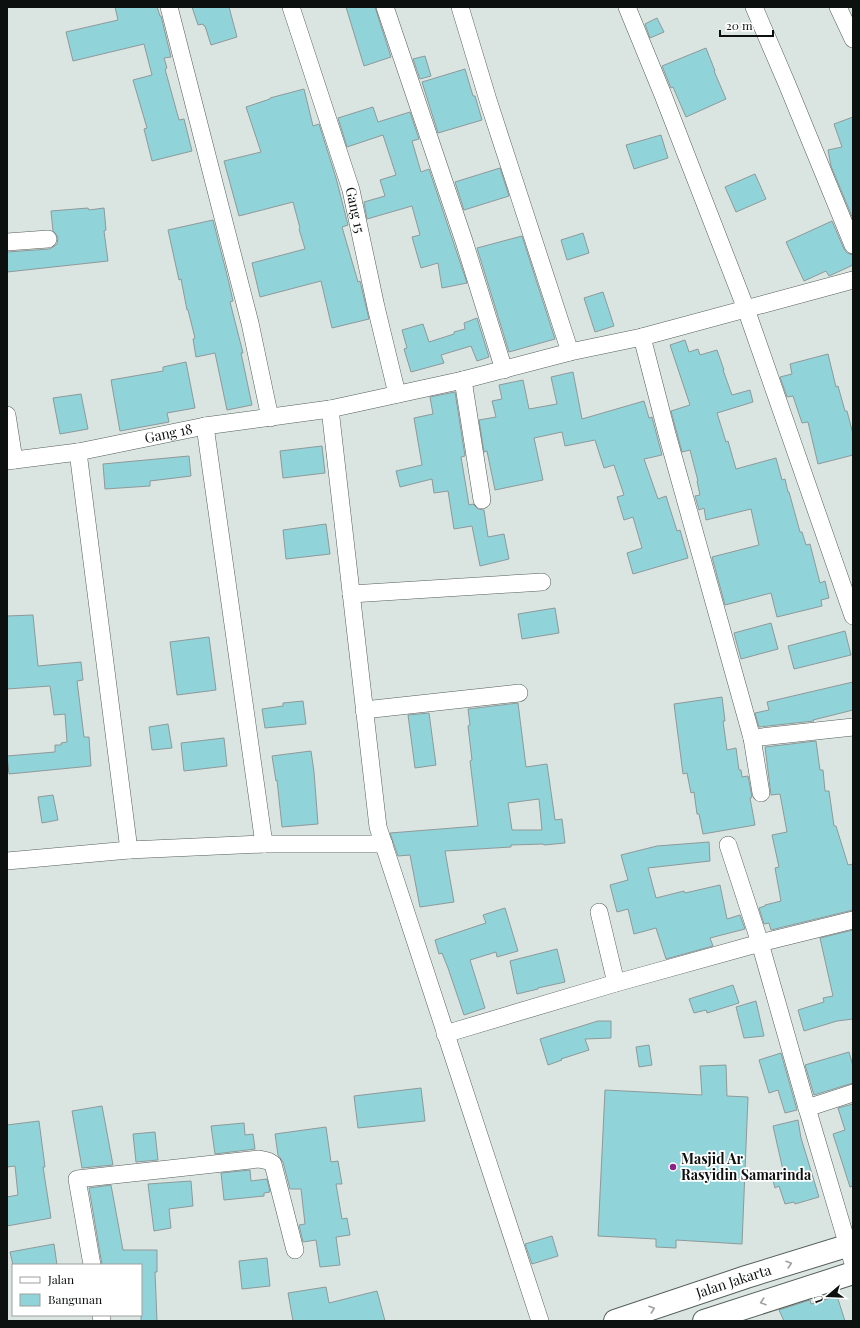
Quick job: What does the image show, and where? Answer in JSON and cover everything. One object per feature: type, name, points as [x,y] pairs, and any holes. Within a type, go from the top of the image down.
[{"type":"main road","name":"Jalan Jakarta","points":[[615,1321],[746,1277],[851,1251]]},
{"type":"main road","name":"Jalan Jakarta","points":[[704,1321],[853,1273]]},
{"type":"street","points":[[169,7],[237,270],[270,418]]},
{"type":"street","name":"Gang 15","points":[[291,7],[351,190],[376,308],[397,394]]},
{"type":"street","points":[[385,7],[464,241],[504,370]]},
{"type":"street","points":[[460,7],[488,100],[570,352]]},
{"type":"street","points":[[626,7],[663,95],[746,309],[853,616]]},
{"type":"street","points":[[754,7],[853,245]]},
{"type":"street","points":[[838,7],[853,40]]},
{"type":"street","points":[[7,242],[48,239]]},
{"type":"street","name":"Gang 18","points":[[11,460],[78,452],[205,426],[330,409],[463,380],[570,352],[642,337],[853,280]]},
{"type":"street","points":[[642,337],[667,434],[752,738],[761,793]]},
{"type":"street","points":[[463,380],[482,500]]},
{"type":"street","points":[[330,409],[378,827],[540,1321]]},
{"type":"street","points":[[7,415],[11,460]]},
{"type":"street","points":[[205,426],[264,844]]},
{"type":"street","points":[[78,452],[129,850]]},
{"type":"street","points":[[352,594],[542,582]]},
{"type":"street","points":[[364,710],[519,693]]},
{"type":"street","points":[[752,738],[853,726]]},
{"type":"street","points":[[7,861],[129,850],[264,844],[384,844]]},
{"type":"street","points":[[728,844],[760,943],[807,1108],[851,1251]]},
{"type":"street","points":[[599,912],[616,983]]},
{"type":"street","points":[[445,1034],[616,983],[760,943],[853,920]]},
{"type":"street","points":[[807,1108],[853,1093]]},
{"type":"street","points":[[92,1264],[76,1179],[259,1159],[274,1164],[295,1250]]},
{"type":"building","points":[[115,7],[157,7],[161,16],[171,57],[164,58],[167,68],[165,69],[179,120],[184,119],[192,151],[152,161],[144,129],[147,128],[133,80],[152,75],[144,44],[73,61],[66,32],[118,20]]},
{"type":"building","points":[[192,7],[229,7],[237,37],[211,45],[205,26],[203,24],[198,25]]},
{"type":"building","points":[[346,7],[375,7],[391,57],[364,66]]},
{"type":"building","points":[[657,18],[664,32],[650,38],[645,24]]},
{"type":"building","points":[[706,48],[726,99],[686,117],[673,87],[671,88],[662,66]]},
{"type":"building","points":[[425,56],[431,76],[420,79],[413,59]]},
{"type":"building","points":[[465,69],[482,120],[438,133],[422,82]]},
{"type":"building","points":[[304,89],[313,126],[319,124],[336,178],[348,225],[342,227],[358,282],[360,281],[369,319],[332,328],[321,281],[260,297],[252,263],[305,249],[299,229],[300,228],[293,202],[239,216],[224,161],[261,152],[246,107],[270,98]]},
{"type":"building","points":[[373,107],[378,122],[410,112],[419,139],[412,141],[421,172],[429,169],[467,283],[442,288],[438,263],[421,268],[412,237],[420,235],[412,206],[367,219],[364,202],[385,196],[380,180],[396,175],[383,135],[347,147],[338,118]]},
{"type":"building","points":[[853,117],[853,219],[831,166],[828,150],[842,147],[834,124]]},
{"type":"building","points":[[661,135],[668,158],[634,169],[626,145]]},
{"type":"building","points":[[500,168],[509,196],[464,210],[455,182]]},
{"type":"building","points":[[755,174],[766,199],[736,212],[725,187]]},
{"type":"building","points":[[88,208],[89,210],[104,208],[106,230],[104,231],[108,261],[7,272],[7,252],[49,249],[57,244],[58,238],[53,231],[51,211]]},
{"type":"building","points":[[213,220],[233,301],[230,302],[243,353],[241,353],[252,405],[227,410],[215,353],[196,357],[193,339],[195,338],[187,310],[181,279],[179,280],[168,230]]},
{"type":"building","points":[[832,221],[844,249],[847,253],[853,255],[853,265],[829,276],[826,271],[804,281],[786,242]]},
{"type":"building","points":[[583,233],[589,253],[567,260],[561,240]]},
{"type":"building","points":[[522,236],[555,339],[509,352],[477,248]]},
{"type":"building","points":[[603,292],[614,326],[595,332],[584,298]]},
{"type":"building","points":[[477,318],[489,357],[477,361],[471,346],[441,355],[444,363],[411,372],[404,349],[407,348],[402,330],[423,324],[429,342],[465,329],[464,323]]},
{"type":"building","points":[[685,340],[689,352],[698,349],[700,355],[717,350],[732,395],[750,390],[753,402],[717,413],[726,442],[728,441],[736,469],[776,458],[782,480],[785,479],[800,532],[802,532],[806,545],[810,544],[820,583],[825,581],[829,598],[821,600],[822,606],[777,617],[771,593],[725,605],[712,557],[759,545],[751,509],[706,520],[704,508],[699,510],[695,496],[700,495],[698,481],[690,450],[682,452],[671,411],[690,405],[670,345]]},
{"type":"building","points":[[828,354],[836,387],[838,386],[853,434],[853,455],[818,464],[808,422],[802,423],[793,396],[787,397],[780,377],[792,374],[790,364]]},
{"type":"building","points":[[186,362],[195,408],[167,413],[169,422],[120,431],[111,380],[163,371],[163,367]]},
{"type":"building","points":[[573,372],[582,419],[644,401],[649,418],[652,417],[662,455],[644,459],[658,499],[666,496],[677,531],[680,530],[688,558],[633,574],[627,553],[642,548],[633,517],[624,520],[617,497],[624,495],[614,465],[604,468],[595,440],[565,446],[562,432],[534,438],[543,480],[495,490],[487,451],[484,452],[479,420],[496,417],[492,401],[502,399],[499,385],[523,380],[529,409],[557,404],[551,377]]},
{"type":"building","points":[[455,392],[465,456],[461,457],[469,505],[473,504],[478,509],[484,510],[488,537],[504,534],[509,559],[480,566],[472,526],[454,529],[448,491],[434,493],[432,479],[400,487],[396,471],[422,465],[414,418],[433,414],[430,397]]},
{"type":"building","points":[[81,394],[88,429],[60,434],[53,398]]},
{"type":"building","points":[[322,446],[325,473],[283,478],[280,451]]},
{"type":"building","points":[[189,456],[191,476],[150,481],[150,486],[105,489],[103,464]]},
{"type":"building","points":[[326,524],[330,554],[286,559],[283,530]]},
{"type":"building","points":[[555,608],[559,633],[522,639],[518,614]]},
{"type":"building","points":[[33,615],[38,666],[81,662],[83,680],[77,681],[84,737],[89,737],[91,766],[9,774],[7,756],[55,752],[55,745],[61,745],[61,743],[67,742],[65,714],[54,715],[50,686],[7,689],[7,616]]},
{"type":"building","points":[[771,623],[778,649],[741,659],[734,633]]},
{"type":"building","points":[[845,631],[851,655],[794,669],[788,646]]},
{"type":"building","points":[[209,637],[216,690],[177,695],[170,642]]},
{"type":"building","points":[[853,682],[853,710],[813,720],[814,721],[759,727],[755,713],[769,710],[767,702]]},
{"type":"building","points":[[722,697],[725,721],[723,721],[727,750],[736,748],[739,770],[741,770],[742,777],[748,776],[755,825],[703,834],[699,814],[697,814],[694,792],[691,793],[687,773],[683,774],[674,704]]},
{"type":"building","points":[[303,701],[306,724],[265,728],[262,709],[283,706],[283,703]]},
{"type":"building","points":[[518,703],[526,767],[547,764],[555,820],[562,819],[565,843],[544,845],[511,845],[511,847],[445,851],[454,902],[420,907],[410,855],[398,856],[390,833],[478,826],[470,761],[472,760],[468,726],[470,725],[468,709]],"holes":[[[539,799],[542,830],[512,830],[508,803]]]},
{"type":"building","points":[[429,713],[436,765],[415,768],[408,715]]},
{"type":"building","points":[[168,724],[172,748],[152,750],[149,727]]},
{"type":"building","points":[[224,738],[227,766],[184,771],[181,743]]},
{"type":"building","points":[[816,741],[820,770],[823,770],[825,791],[829,791],[834,826],[836,826],[848,865],[853,864],[853,910],[771,930],[769,923],[764,924],[759,908],[781,901],[775,868],[779,867],[772,835],[787,832],[780,794],[771,795],[765,747]]},
{"type":"building","points":[[311,751],[318,824],[282,827],[277,780],[276,781],[272,756]]},
{"type":"building","points":[[53,795],[58,820],[42,823],[38,797]]},
{"type":"building","points":[[709,842],[710,861],[648,868],[656,898],[684,891],[685,893],[720,885],[727,919],[740,915],[745,929],[710,938],[713,946],[666,959],[656,928],[634,934],[628,909],[617,912],[610,885],[628,880],[621,855],[657,846]]},
{"type":"building","points":[[505,908],[518,951],[497,957],[496,952],[470,960],[485,1008],[464,1015],[448,968],[442,953],[439,954],[435,940],[486,923],[483,915]]},
{"type":"building","points":[[853,930],[853,1019],[837,1021],[804,1031],[798,1010],[824,1002],[823,998],[833,996],[820,938]]},
{"type":"building","points":[[557,949],[565,982],[517,994],[510,961]]},
{"type":"building","points":[[733,985],[739,1003],[707,1013],[706,1010],[694,1013],[689,999]]},
{"type":"building","points":[[756,1001],[764,1036],[744,1038],[736,1007]]},
{"type":"building","points":[[598,1021],[611,1021],[611,1038],[585,1039],[589,1050],[548,1065],[540,1039]]},
{"type":"building","points":[[649,1045],[652,1065],[639,1067],[636,1047]]},
{"type":"building","points":[[849,1052],[853,1066],[853,1083],[814,1095],[805,1065]]},
{"type":"building","points":[[781,1053],[797,1110],[785,1113],[778,1090],[769,1093],[759,1060]]},
{"type":"building","name":"Masjid Ar Rasyidin Samarinda","points":[[726,1065],[727,1096],[748,1097],[742,1244],[676,1240],[676,1248],[656,1247],[656,1239],[598,1236],[605,1090],[702,1095],[700,1066]]},
{"type":"building","points":[[421,1088],[425,1121],[358,1128],[354,1096]]},
{"type":"building","points":[[853,1104],[853,1186],[850,1187],[833,1134],[845,1130],[838,1108]]},
{"type":"building","points":[[102,1106],[113,1165],[82,1168],[72,1111]]},
{"type":"building","points":[[798,1120],[801,1138],[819,1197],[795,1204],[794,1202],[785,1204],[779,1186],[775,1188],[771,1173],[783,1170],[773,1126]]},
{"type":"building","points":[[39,1121],[45,1167],[43,1167],[51,1218],[7,1226],[7,1197],[18,1195],[15,1166],[7,1167],[7,1125]]},
{"type":"building","points":[[244,1123],[245,1135],[253,1134],[255,1149],[215,1154],[211,1126]]},
{"type":"building","points":[[326,1127],[331,1162],[338,1161],[342,1184],[336,1184],[342,1219],[347,1218],[350,1235],[336,1237],[340,1265],[320,1267],[316,1240],[303,1242],[299,1225],[305,1224],[301,1189],[290,1189],[283,1162],[278,1155],[275,1134]]},
{"type":"building","points":[[155,1132],[158,1160],[136,1162],[133,1134]]},
{"type":"building","points":[[250,1170],[251,1181],[267,1179],[270,1192],[264,1193],[264,1196],[224,1200],[221,1173]]},
{"type":"building","points":[[191,1181],[193,1206],[169,1209],[171,1228],[154,1231],[148,1184]]},
{"type":"building","points":[[111,1185],[123,1250],[157,1250],[157,1272],[155,1272],[157,1321],[141,1321],[142,1264],[102,1264],[89,1188]]},
{"type":"building","points":[[552,1236],[558,1256],[532,1264],[525,1244]]},
{"type":"building","points":[[54,1244],[57,1264],[13,1264],[10,1252]]},
{"type":"building","points":[[267,1258],[270,1286],[242,1289],[239,1261]]},
{"type":"building","points":[[326,1287],[329,1303],[377,1291],[385,1321],[293,1321],[288,1293]]},
{"type":"building","points":[[837,1296],[845,1321],[784,1321],[779,1310],[810,1300],[811,1304]]},
{"type":"place","name":"Masjid Ar Rasyidin Samarinda","points":[[673,1167]]}]
